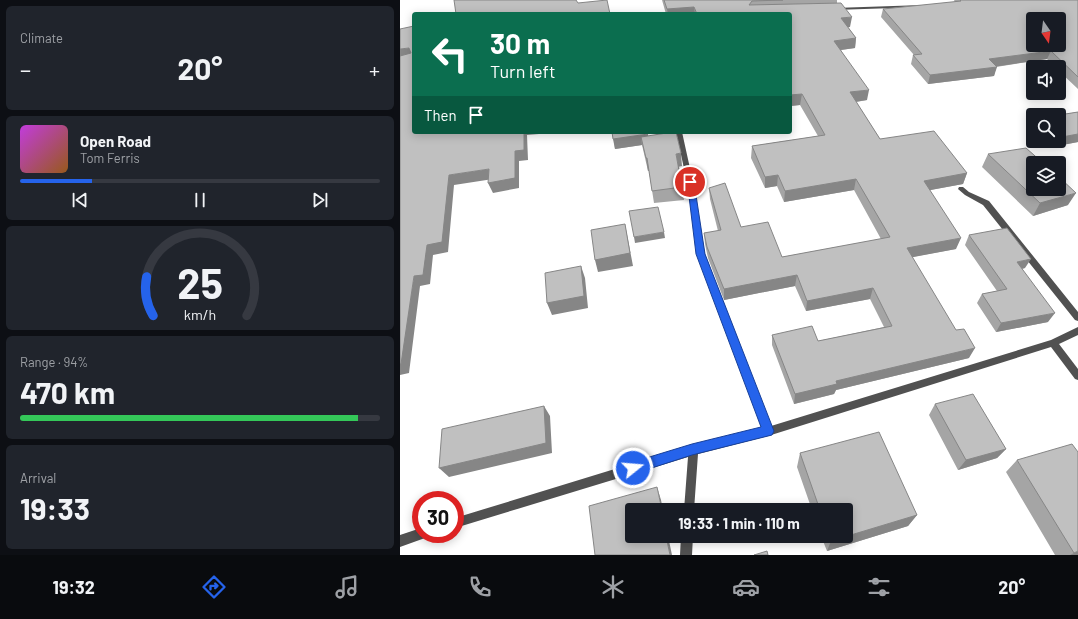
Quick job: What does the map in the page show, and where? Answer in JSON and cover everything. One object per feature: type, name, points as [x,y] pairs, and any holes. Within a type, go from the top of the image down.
[{"type":"street","points":[[830,9],[932,5]]},
{"type":"street","points":[[679,134],[690,182],[700,254],[768,431]]},
{"type":"street","points":[[961,189],[970,196],[981,199],[986,203],[1078,318]]},
{"type":"street","points":[[464,521],[692,450],[768,431],[1052,342],[1078,330]]},
{"type":"street","points":[[1052,342],[1078,376]]},
{"type":"street","points":[[689,503],[692,450]]},
{"type":"street","points":[[400,541],[412,537]]},
{"type":"street","points":[[686,555],[687,543]]},
{"type":"building","points":[[454,0],[576,0],[578,3],[607,0],[610,12],[456,12]]},
{"type":"building","points":[[664,0],[783,0],[752,1],[749,5],[841,3],[852,17],[841,18],[856,38],[834,41],[869,90],[850,92],[880,139],[934,131],[967,173],[924,181],[961,238],[907,248],[956,330],[964,329],[975,348],[836,381],[837,384],[795,394],[772,335],[812,326],[818,341],[892,326],[873,288],[807,301],[797,275],[724,289],[707,247],[704,233],[721,230],[709,188],[725,183],[741,227],[768,222],[782,257],[890,237],[856,179],[785,191],[778,175],[765,177],[752,146],[825,135],[802,94],[792,95],[792,12],[696,12],[694,7],[667,9]]},
{"type":"building","points":[[960,0],[1078,0],[1078,77],[1066,65],[1066,60],[1060,60],[1052,52],[1066,52],[1066,12],[1026,12],[1026,52],[1043,52],[989,59],[997,67],[930,75],[913,55],[922,54],[883,9],[961,1]]},
{"type":"building","points":[[412,26],[412,134],[524,134],[524,150],[515,151],[515,178],[488,183],[489,169],[449,175],[442,242],[427,245],[423,275],[414,276],[401,364],[400,56],[411,53],[409,48],[400,49],[400,29]]},
{"type":"building","points":[[1078,112],[1078,134],[1066,136],[1066,114]]},
{"type":"building","points":[[612,134],[648,134],[613,139]]},
{"type":"building","points":[[660,134],[676,134],[681,153],[676,154],[682,187],[652,191],[647,158],[641,137]]},
{"type":"building","points":[[1026,148],[1035,156],[1026,156],[1026,190],[988,154]]},
{"type":"building","points":[[1066,184],[1076,193],[1066,196]]},
{"type":"building","points":[[1033,196],[1065,196],[1040,203]]},
{"type":"building","points":[[658,207],[664,232],[634,237],[629,211]]},
{"type":"building","points":[[625,224],[630,253],[595,260],[591,230]]},
{"type":"building","points":[[1007,228],[1031,259],[1017,262],[1055,313],[1001,323],[982,294],[1007,289],[969,235]]},
{"type":"building","points":[[581,266],[584,296],[547,303],[545,273]]},
{"type":"building","points":[[973,394],[1006,449],[966,460],[935,404]]},
{"type":"building","points":[[544,406],[546,443],[439,468],[442,429]]},
{"type":"building","points":[[879,432],[917,515],[853,534],[853,503],[818,503],[800,453]]},
{"type":"building","points":[[1072,444],[1078,452],[1078,551],[1074,553],[1017,460]]},
{"type":"building","points":[[657,487],[660,503],[625,503],[625,543],[667,543],[670,555],[595,555],[589,506]]},
{"type":"building","points":[[767,551],[768,555],[754,555]]},
{"type":"route","points":[[633,468],[692,450],[768,431],[700,254],[690,182]]}]
